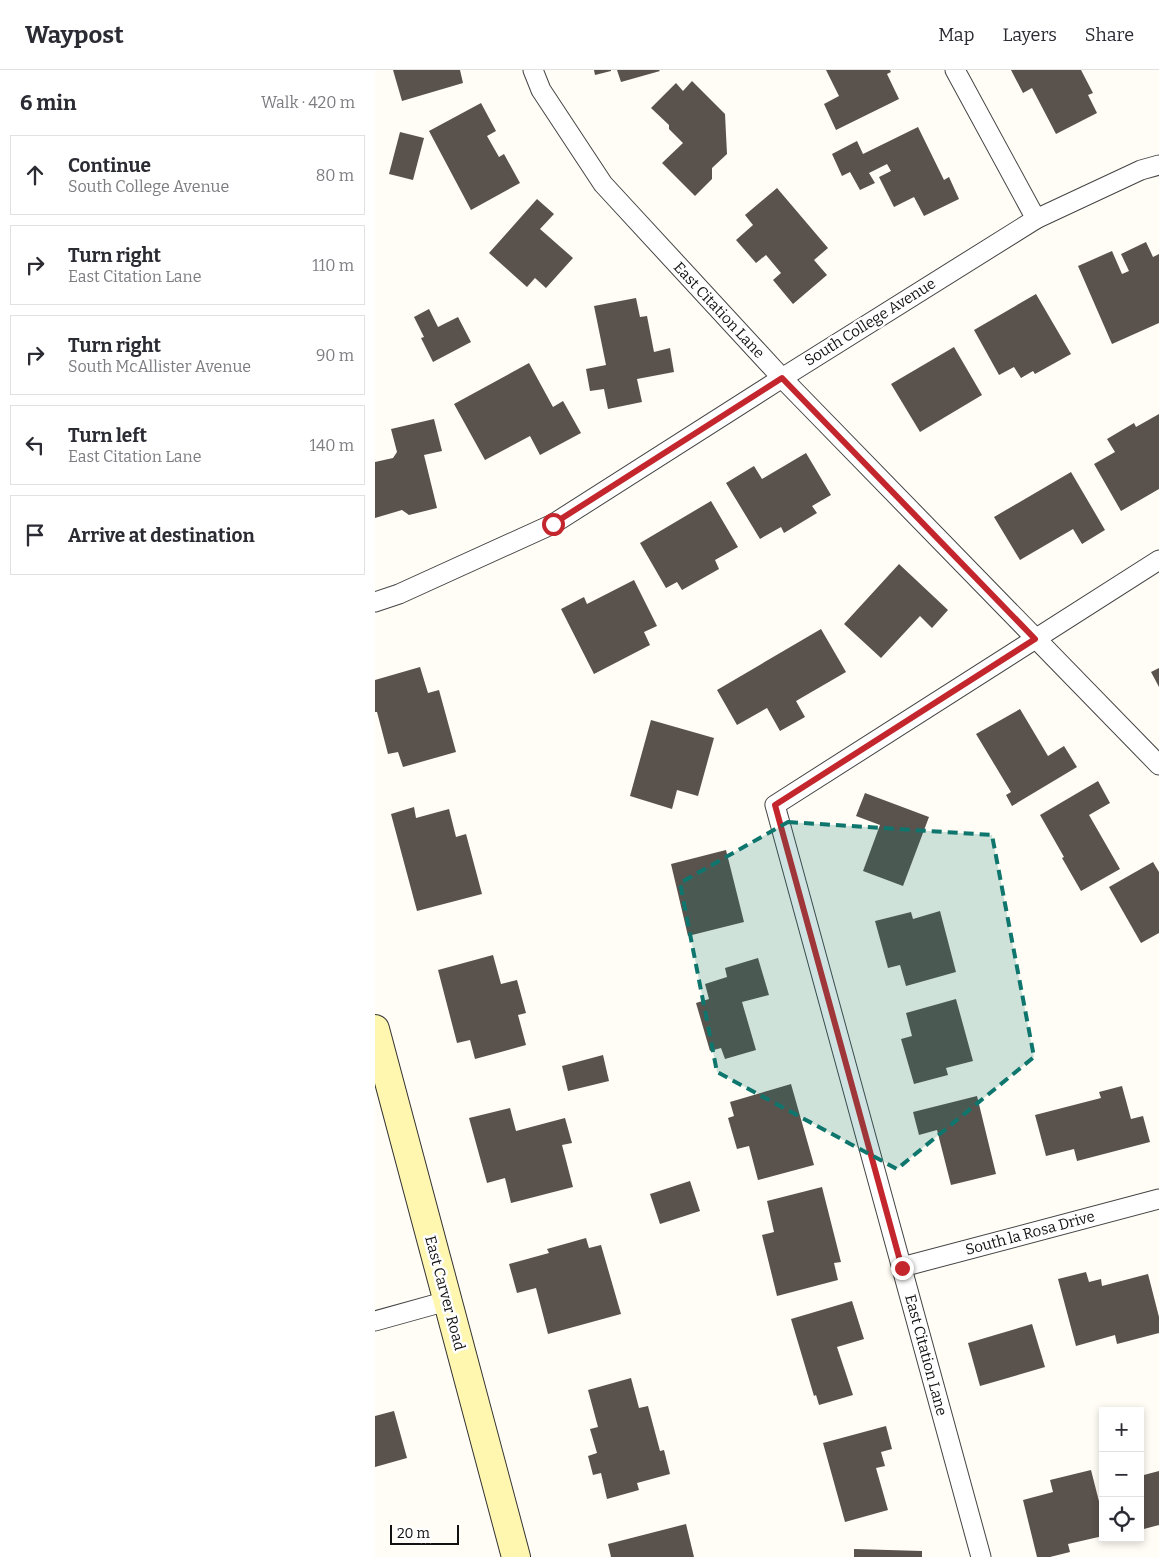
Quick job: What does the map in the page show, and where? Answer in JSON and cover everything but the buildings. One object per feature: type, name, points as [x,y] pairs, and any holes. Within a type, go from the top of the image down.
[{"type":"street","name":"East Citation Lane","points":[[533,70],[541,90],[603,184],[782,378],[1159,765]]},
{"type":"street","points":[[955,70],[1036,218]]},
{"type":"street","name":"South College Avenue","points":[[375,602],[399,594],[553,524],[1036,218],[1141,170],[1159,165]]},
{"type":"street","points":[[1035,639],[1159,560]]},
{"type":"street","name":"East Citation Lane","points":[[981,1557],[775,805],[1035,639]]},
{"type":"street","name":"East Carver Road","points":[[375,1029],[516,1557]]},
{"type":"street","name":"South la Rosa Drive","points":[[902,1268],[1159,1198]]},
{"type":"street","points":[[375,1321],[447,1301]]},
{"type":"highlighted area","points":[[788,822],[992,835],[1034,1057],[897,1169],[717,1072],[680,883]]},
{"type":"route","points":[[553,524],[782,378],[1035,639],[775,805],[902,1268]]}]
